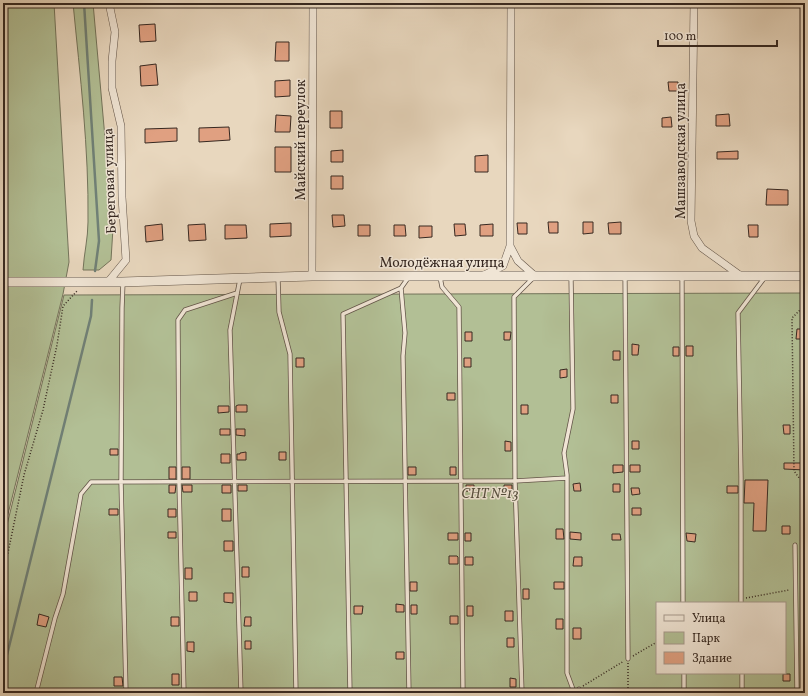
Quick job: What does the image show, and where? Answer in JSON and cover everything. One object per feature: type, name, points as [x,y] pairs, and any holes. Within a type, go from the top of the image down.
[{"type":"street","name":"Береговая улица","points":[[108,282],[126,260],[122,197],[121,126],[112,88],[112,61],[115,32],[109,3]]},
{"type":"street","name":"Майский переулок","points":[[312,276],[313,3]]},
{"type":"street","points":[[482,276],[503,266],[510,246],[511,3]]},
{"type":"street","name":"Машзаводская улица","points":[[694,3],[692,220],[694,236],[702,248],[741,276]]},
{"type":"street","points":[[510,246],[518,261],[535,276]]},
{"type":"street","name":"Молодёжная улица","points":[[3,282],[123,282],[312,276],[801,276]]},
{"type":"lane","points":[[350,693],[343,314],[400,288],[409,276]]},
{"type":"lane","points":[[440,276],[442,287],[459,307],[464,693]]},
{"type":"lane","points":[[522,693],[515,481],[514,297],[535,276]]},
{"type":"lane","points":[[571,276],[573,410],[564,453],[567,478],[568,673],[577,691]]},
{"type":"lane","points":[[625,276],[628,659]]},
{"type":"lane","points":[[682,276],[683,602]]},
{"type":"lane","points":[[741,601],[741,477],[738,313],[766,276]]},
{"type":"lane","points":[[278,277],[279,312],[290,354],[296,693]]},
{"type":"lane","points":[[240,278],[230,330],[240,693]]},
{"type":"lane","points":[[123,282],[121,481],[126,693]]},
{"type":"lane","points":[[400,288],[405,333],[403,356],[409,693]]},
{"type":"lane","points":[[184,693],[179,481],[178,320],[185,310],[237,293]]},
{"type":"lane","points":[[36,693],[55,618],[63,594],[81,494],[91,482],[405,480],[515,481],[567,478]]},
{"type":"lane","points":[[794,545],[797,693]]},
{"type":"lane","points":[[684,674],[684,693]]},
{"type":"lane","points":[[742,674],[742,693]]},
{"type":"path","points":[[3,577],[24,475],[43,410],[57,346],[63,306],[69,298],[86,282]]},
{"type":"path","points":[[805,308],[800,310],[792,318],[792,326],[794,471],[800,480],[805,479]]},
{"type":"path","points":[[741,601],[795,589]]},
{"type":"path","points":[[577,691],[656,643]]},
{"type":"path","points":[[628,659],[628,693]]},
{"type":"green space","points":[[3,3],[54,3],[69,262],[63,294],[3,534]]},
{"type":"green space","points":[[73,3],[93,3],[113,228],[111,260],[99,270],[83,270],[88,228],[87,167],[84,112]]},
{"type":"green space","name":"СНТ №13","points":[[805,293],[805,693],[3,693],[3,541],[64,295]]},
{"type":"building","points":[[155,24],[156,41],[140,42],[139,25]]},
{"type":"building","points":[[276,42],[289,42],[289,61],[275,61]]},
{"type":"building","points":[[156,64],[158,85],[141,86],[140,66]]},
{"type":"building","points":[[290,80],[290,96],[275,97],[275,81]]},
{"type":"building","points":[[668,82],[678,82],[678,91],[669,91]]},
{"type":"building","points":[[330,111],[342,111],[342,128],[330,128]]},
{"type":"building","points":[[729,114],[730,126],[716,126],[716,115]]},
{"type":"building","points":[[276,115],[291,116],[290,132],[275,132]]},
{"type":"building","points":[[671,117],[672,127],[662,127],[662,118]]},
{"type":"building","points":[[229,127],[230,140],[199,142],[199,128]]},
{"type":"building","points":[[177,128],[177,141],[145,143],[145,129]]},
{"type":"building","points":[[275,147],[291,147],[291,172],[275,172]]},
{"type":"building","points":[[343,150],[343,162],[331,162],[331,151]]},
{"type":"building","points":[[738,151],[738,159],[717,159],[717,152]]},
{"type":"building","points":[[488,155],[488,172],[475,172],[475,156]]},
{"type":"building","points":[[331,176],[343,176],[343,189],[331,189]]},
{"type":"building","points":[[767,189],[788,190],[788,205],[766,205]]},
{"type":"building","points":[[332,215],[344,215],[345,226],[333,227]]},
{"type":"building","points":[[548,222],[558,222],[558,233],[549,233]]},
{"type":"building","points":[[583,222],[593,222],[593,233],[583,234]]},
{"type":"building","points":[[621,222],[621,234],[609,234],[608,223]]},
{"type":"building","points":[[291,223],[291,236],[270,237],[270,224]]},
{"type":"building","points":[[517,223],[527,223],[527,234],[518,234]]},
{"type":"building","points":[[162,224],[163,240],[146,242],[145,226]]},
{"type":"building","points":[[205,224],[206,240],[189,241],[188,225]]},
{"type":"building","points":[[454,224],[465,224],[466,235],[455,236]]},
{"type":"building","points":[[493,224],[493,236],[480,236],[480,225]]},
{"type":"building","points":[[225,225],[246,225],[247,238],[225,239]]},
{"type":"building","points":[[358,225],[370,225],[370,236],[358,236]]},
{"type":"building","points":[[394,225],[405,225],[406,236],[394,236]]},
{"type":"building","points":[[748,225],[758,225],[758,237],[749,237]]},
{"type":"building","points":[[419,226],[432,226],[432,237],[419,238]]},
{"type":"building","points":[[797,329],[803,329],[803,339],[796,339]]},
{"type":"building","points":[[465,332],[472,332],[472,341],[465,341]]},
{"type":"building","points":[[504,332],[511,332],[510,340],[504,340]]},
{"type":"building","points":[[632,344],[639,345],[638,355],[632,355]]},
{"type":"building","points":[[686,346],[693,346],[693,356],[686,356]]},
{"type":"building","points":[[673,347],[679,347],[679,356],[673,356]]},
{"type":"building","points":[[613,351],[620,351],[620,360],[613,360]]},
{"type":"building","points":[[296,358],[304,358],[304,367],[296,367]]},
{"type":"building","points":[[464,358],[471,358],[471,367],[464,367]]},
{"type":"building","points":[[567,369],[567,377],[560,378],[560,370]]},
{"type":"building","points":[[447,393],[455,393],[455,400],[447,400]]},
{"type":"building","points":[[611,395],[618,395],[618,403],[611,403]]},
{"type":"building","points":[[247,405],[247,412],[236,412],[236,406]]},
{"type":"building","points":[[521,405],[528,405],[528,414],[521,414]]},
{"type":"building","points":[[218,406],[229,406],[229,412],[218,413]]},
{"type":"building","points":[[783,425],[790,425],[790,434],[784,434]]},
{"type":"building","points":[[220,429],[230,429],[230,435],[220,435]]},
{"type":"building","points":[[236,429],[245,429],[245,436],[236,435]]},
{"type":"building","points":[[505,441],[511,442],[511,451],[505,451]]},
{"type":"building","points":[[632,441],[639,441],[639,449],[632,449]]},
{"type":"building","points":[[110,449],[118,449],[118,455],[110,455]]},
{"type":"building","points":[[246,452],[246,460],[237,460],[237,454]]},
{"type":"building","points":[[279,452],[286,452],[286,460],[279,460]]},
{"type":"building","points":[[221,454],[230,454],[230,463],[221,463]]},
{"type":"building","points":[[784,463],[805,463],[805,470],[784,469]]},
{"type":"building","points":[[613,465],[623,465],[623,472],[613,473]]},
{"type":"building","points":[[630,465],[640,465],[640,472],[630,472]]},
{"type":"building","points":[[169,467],[176,467],[176,479],[169,479]]},
{"type":"building","points":[[182,467],[190,467],[190,479],[182,479]]},
{"type":"building","points":[[408,467],[416,467],[416,475],[408,475]]},
{"type":"building","points":[[450,467],[456,467],[456,475],[450,475]]},
{"type":"building","points":[[745,480],[768,480],[766,531],[753,531],[754,503],[744,503]]},
{"type":"building","points":[[580,483],[581,491],[574,491],[573,484]]},
{"type":"building","points":[[613,484],[620,484],[620,492],[613,492]]},
{"type":"building","points":[[169,485],[176,485],[175,493],[169,493]]},
{"type":"building","points":[[182,485],[192,485],[192,492],[183,492]]},
{"type":"building","points":[[222,485],[231,485],[231,493],[222,493]]},
{"type":"building","points":[[238,485],[247,485],[247,491],[238,491]]},
{"type":"building","points":[[466,485],[474,485],[474,492],[466,491]]},
{"type":"building","points":[[504,485],[512,485],[512,495],[504,495]]},
{"type":"building","points":[[727,486],[738,486],[738,493],[727,493]]},
{"type":"building","points":[[631,488],[639,488],[640,494],[632,495]]},
{"type":"building","points":[[632,508],[641,508],[641,515],[632,515]]},
{"type":"building","points":[[109,509],[118,509],[118,515],[109,515]]},
{"type":"building","points":[[168,509],[176,509],[176,517],[168,517]]},
{"type":"building","points":[[222,509],[231,509],[231,521],[222,521]]},
{"type":"building","points":[[782,526],[790,526],[790,534],[782,534]]},
{"type":"building","points":[[556,529],[563,529],[564,539],[556,539]]},
{"type":"building","points":[[168,532],[176,532],[176,538],[168,538]]},
{"type":"building","points":[[570,532],[581,533],[581,540],[570,539]]},
{"type":"building","points":[[448,533],[458,533],[458,540],[448,540]]},
{"type":"building","points":[[465,533],[471,533],[471,541],[465,541]]},
{"type":"building","points":[[686,533],[696,534],[695,542],[687,541]]},
{"type":"building","points":[[612,534],[620,534],[621,540],[612,540]]},
{"type":"building","points":[[224,541],[233,541],[233,551],[224,551]]},
{"type":"building","points":[[449,556],[457,556],[458,564],[449,564]]},
{"type":"building","points":[[465,557],[473,557],[473,565],[465,565]]},
{"type":"building","points":[[574,557],[582,557],[582,566],[573,566]]},
{"type":"building","points":[[242,567],[249,567],[249,577],[242,577]]},
{"type":"building","points":[[185,568],[192,568],[192,579],[185,579]]},
{"type":"building","points":[[410,582],[417,582],[417,591],[410,591]]},
{"type":"building","points":[[554,582],[564,582],[564,589],[554,589]]},
{"type":"building","points":[[523,589],[529,589],[529,599],[523,599]]},
{"type":"building","points":[[189,592],[197,592],[197,601],[189,601]]},
{"type":"building","points":[[224,593],[233,593],[233,603],[224,602]]},
{"type":"building","points":[[396,604],[404,605],[404,612],[396,612]]},
{"type":"building","points":[[411,605],[417,605],[417,614],[411,614]]},
{"type":"building","points":[[354,606],[363,606],[362,614],[354,614]]},
{"type":"building","points":[[467,606],[473,606],[473,616],[467,616]]},
{"type":"building","points":[[505,611],[513,611],[513,621],[505,621]]},
{"type":"building","points":[[39,614],[49,617],[46,627],[37,625]]},
{"type":"building","points":[[450,616],[458,616],[458,624],[450,624]]},
{"type":"building","points":[[171,617],[179,617],[179,626],[171,626]]},
{"type":"building","points":[[245,617],[251,617],[251,626],[244,626]]},
{"type":"building","points":[[556,619],[563,619],[563,629],[556,629]]},
{"type":"building","points":[[573,628],[581,628],[581,639],[573,639]]},
{"type":"building","points":[[507,638],[514,638],[514,647],[507,647]]},
{"type":"building","points":[[245,641],[251,641],[251,649],[245,649]]},
{"type":"building","points":[[187,642],[194,642],[194,652],[187,651]]},
{"type":"building","points":[[396,652],[404,652],[404,659],[396,659]]},
{"type":"building","points":[[172,674],[179,674],[179,685],[172,685]]},
{"type":"building","points":[[783,674],[790,674],[790,681],[783,681]]},
{"type":"building","points":[[114,677],[122,677],[123,686],[114,686]]},
{"type":"building","points":[[510,678],[516,679],[516,687],[510,687]]},
{"type":"waterway","points":[[84,3],[99,241],[95,271]]},
{"type":"waterway","points":[[3,671],[91,316],[92,300]]}]
